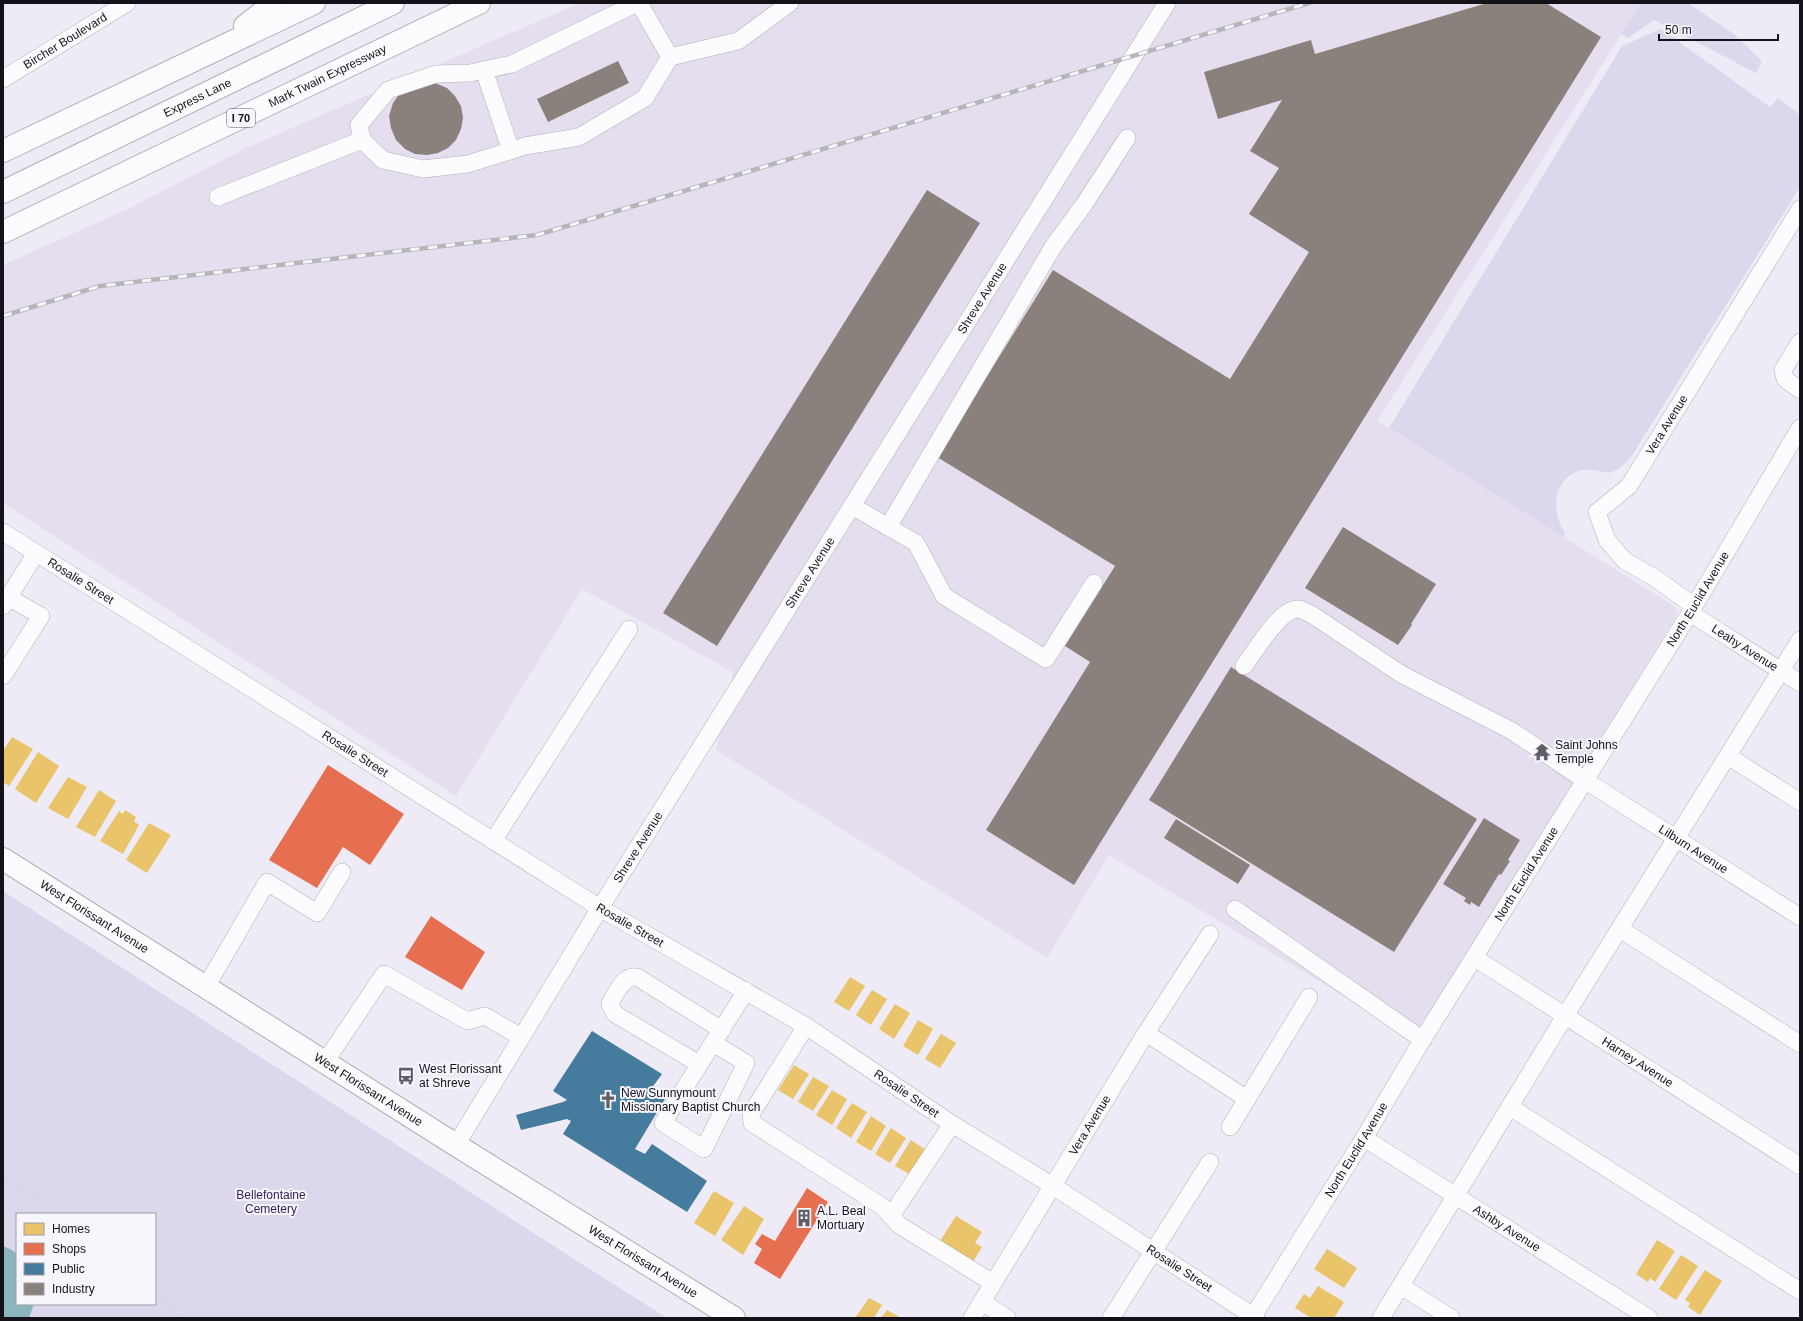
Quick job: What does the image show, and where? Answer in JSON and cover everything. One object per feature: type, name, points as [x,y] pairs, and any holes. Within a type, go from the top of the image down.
[{"type":"main road","points":[[214,50],[274,3]]},
{"type":"main road","points":[[3,151],[314,3]]},
{"type":"main road","name":"Express Lane","points":[[3,192],[393,3]]},
{"type":"main road","name":"Mark Twain Expressway","points":[[3,232],[479,3]]},
{"type":"main road","name":"West Florissant Avenue","points":[[3,859],[456,1145],[734,1318]]},
{"type":"street","name":"Bircher Boulevard","points":[[3,79],[108,8],[127,3]]},
{"type":"street","points":[[670,57],[638,3],[512,64],[470,73],[436,74],[388,90],[359,125],[362,140],[383,160],[423,169],[468,164],[525,146],[579,137],[645,98],[670,57],[738,41],[790,3]]},
{"type":"street","name":"Shreve Avenue","points":[[456,1145],[600,908],[1167,3]]},
{"type":"street","points":[[484,70],[511,150]]},
{"type":"street","points":[[888,527],[1053,247],[1085,203],[1127,138]]},
{"type":"street","points":[[218,197],[362,140]]},
{"type":"street","name":"Vera Avenue","points":[[1692,609],[1655,578],[1625,561],[1607,540],[1597,512],[1629,486],[1800,209]]},
{"type":"street","points":[[1800,342],[1783,370],[1786,379],[1800,390]]},
{"type":"street","name":"North Euclid Avenue","points":[[1253,1317],[1423,1040],[1692,609],[1796,446],[1800,428]]},
{"type":"street","points":[[852,506],[916,543],[944,596],[1046,659],[1094,583]]},
{"type":"street","name":"Rosalie Street","points":[[3,532],[600,908],[806,1026],[952,1124],[1053,1186],[1253,1317]]},
{"type":"street","points":[[3,676],[41,616],[8,591],[36,553]]},
{"type":"street","name":"Lilburn Avenue","points":[[1244,666],[1281,616],[1293,610],[1300,609],[1311,614],[1401,674],[1512,731],[1586,781],[1800,917]]},
{"type":"street","name":"Leahy Avenue","points":[[1692,609],[1800,683]]},
{"type":"street","points":[[493,841],[629,629]]},
{"type":"street","points":[[1381,1318],[1565,1016],[1800,640]]},
{"type":"street","points":[[1728,756],[1800,802]]},
{"type":"street","points":[[206,987],[267,882],[317,914],[342,872]]},
{"type":"street","points":[[1235,909],[1423,1040]]},
{"type":"street","points":[[1620,929],[1800,1044]]},
{"type":"street","name":"Vera Avenue","points":[[972,1318],[1146,1034],[1210,934]]},
{"type":"street","name":"Harney Avenue","points":[[1475,958],[1800,1166]]},
{"type":"street","points":[[325,1062],[384,974],[467,1021],[485,1016],[521,1037]]},
{"type":"street","points":[[699,1064],[614,1014],[610,1005],[611,1001],[626,980],[634,976],[638,977],[717,1036],[746,1063],[704,1149],[663,1123],[699,1064],[717,1036],[746,992]]},
{"type":"street","points":[[1230,1127],[1310,997]]},
{"type":"street","points":[[806,1026],[751,1114],[752,1123],[883,1207],[899,1225],[993,1283]]},
{"type":"street","points":[[1146,1034],[1247,1099]]},
{"type":"street","points":[[1510,1107],[1800,1291]]},
{"type":"street","points":[[891,1216],[952,1124]]},
{"type":"street","name":"Ashby Avenue","points":[[1364,1138],[1457,1195],[1649,1318]]},
{"type":"street","points":[[1111,1318],[1210,1162]]},
{"type":"street","points":[[1401,1286],[1451,1318]]},
{"type":"street","points":[[982,1302],[1008,1318]]},
{"type":"path","points":[[3,1178],[46,1202],[62,1213]]},
{"type":"path","points":[[156,1293],[181,1318]]},
{"type":"shaded area","points":[[580,3],[1641,3],[1377,421],[1676,607],[1677,615],[1415,1039],[1109,855],[1047,958],[716,750],[733,672],[582,589],[456,796],[3,503],[3,265],[130,208],[248,147]]},
{"type":"green space","points":[[1641,3],[1688,3],[1734,34],[1762,61],[1756,73],[1654,20],[1628,38],[1621,34]]},
{"type":"green space","points":[[1661,29],[1770,107],[1778,98],[1800,115],[1800,187],[1631,457],[1615,471],[1607,473],[1582,470],[1572,474],[1565,480],[1560,488],[1556,506],[1560,525],[1565,533],[1563,537],[1389,428],[1622,46]]},
{"type":"green space","name":"Bellefontaine Cemetery","points":[[3,891],[577,1261],[667,1318],[3,1318]]},
{"type":"water","points":[[3,1246],[16,1253],[16,1305],[34,1305],[29,1318],[3,1318]]},
{"type":"building: Homes","points":[[12,737],[33,749],[9,786],[3,782],[3,751]]},
{"type":"building: Homes","points":[[38,752],[59,766],[36,803],[15,789]]},
{"type":"building: Homes","points":[[68,777],[87,787],[68,819],[48,808]]},
{"type":"building: Homes","points":[[99,790],[116,801],[95,837],[76,827]]},
{"type":"building: Homes","points":[[125,810],[136,817],[134,821],[139,825],[123,854],[100,841],[119,811],[123,814]]},
{"type":"building: Homes","points":[[149,823],[171,835],[147,873],[126,860]]},
{"type":"building: Homes","points":[[850,977],[865,986],[849,1011],[834,1002]]},
{"type":"building: Homes","points":[[872,990],[887,999],[871,1025],[856,1015]]},
{"type":"building: Homes","points":[[895,1004],[910,1013],[894,1039],[879,1029]]},
{"type":"building: Homes","points":[[918,1020],[933,1029],[918,1055],[903,1046]]},
{"type":"building: Homes","points":[[941,1034],[956,1043],[940,1068],[925,1059]]},
{"type":"building: Homes","points":[[794,1065],[809,1074],[793,1099],[778,1090]]},
{"type":"building: Homes","points":[[813,1077],[829,1086],[813,1111],[798,1102]]},
{"type":"building: Homes","points":[[832,1090],[847,1099],[832,1125],[816,1115]]},
{"type":"building: Homes","points":[[852,1103],[867,1112],[851,1138],[836,1128]]},
{"type":"building: Homes","points":[[871,1116],[886,1126],[871,1151],[856,1142]]},
{"type":"building: Homes","points":[[891,1128],[906,1138],[890,1163],[875,1154]]},
{"type":"building: Homes","points":[[911,1140],[926,1150],[911,1175],[895,1166]]},
{"type":"building: Homes","points":[[714,1191],[734,1203],[715,1236],[694,1223]]},
{"type":"building: Homes","points":[[744,1206],[764,1219],[743,1255],[721,1240]]},
{"type":"building: Homes","points":[[956,1216],[982,1232],[975,1243],[982,1247],[973,1262],[940,1241]]},
{"type":"building: Homes","points":[[1657,1240],[1675,1251],[1655,1282],[1650,1278],[1648,1282],[1636,1274]]},
{"type":"building: Homes","points":[[1327,1249],[1357,1268],[1344,1288],[1314,1269]]},
{"type":"building: Homes","points":[[1681,1255],[1698,1266],[1676,1300],[1659,1289]]},
{"type":"building: Homes","points":[[1705,1270],[1722,1281],[1700,1315],[1688,1307],[1690,1303],[1685,1300]]},
{"type":"building: Homes","points":[[1318,1286],[1344,1302],[1334,1318],[1311,1318],[1295,1308],[1304,1294],[1310,1298]]},
{"type":"building: Homes","points":[[869,1298],[882,1305],[874,1318],[855,1318]]},
{"type":"building: Homes","points":[[887,1310],[901,1318],[881,1318]]},
{"type":"building: Shops","points":[[328,765],[404,814],[370,865],[343,847],[317,888],[269,860]]},
{"type":"building: Shops","points":[[431,916],[485,952],[462,990],[405,957]]},
{"type":"building: Shops","name":"A.L. Beal Mortuary","points":[[807,1188],[828,1202],[780,1279],[754,1263],[762,1249],[755,1244],[762,1234],[775,1241]]},
{"type":"building: Public","points":[[592,1031],[662,1074],[651,1089],[665,1099],[635,1149],[645,1154],[652,1144],[707,1181],[687,1212],[563,1134],[571,1121],[567,1119],[521,1130],[516,1115],[567,1100],[553,1091]]},
{"type":"building: Industry","points":[[1487,3],[1546,3],[1601,37],[1074,885],[986,830],[1090,662],[1065,646],[1115,566],[937,457],[1053,270],[1230,379],[1309,252],[1249,214],[1279,168],[1250,151],[1282,100],[1218,119],[1204,72],[1311,40],[1315,54]]},
{"type":"building: Industry","points":[[618,61],[629,83],[548,122],[537,99]]},
{"type":"building: Industry","points":[[435,83],[447,88],[455,96],[461,106],[463,118],[461,129],[456,140],[448,148],[438,153],[427,155],[415,154],[405,149],[396,140],[391,128],[389,116],[393,103],[400,93]]},
{"type":"building: Industry","points":[[927,190],[980,223],[717,646],[663,613]]},
{"type":"building: Industry","points":[[1343,527],[1436,584],[1411,624],[1412,625],[1398,645],[1305,588]]},
{"type":"building: Industry","points":[[1231,667],[1477,819],[1394,952],[1149,800]]},
{"type":"building: Industry","points":[[1484,818],[1520,840],[1508,860],[1510,861],[1501,875],[1499,874],[1479,907],[1471,902],[1470,905],[1464,901],[1466,898],[1443,884]]},
{"type":"building: Industry","points":[[1176,819],[1250,865],[1238,884],[1164,838]]},
{"type":"railway","points":[[3,316],[100,286],[537,235],[1309,3]]},
{"type":"place","name":"Saint Johns Temple","points":[[1542,752]]},
{"type":"place","name":"West Florissant at Shreve","points":[[406,1076]]},
{"type":"place","name":"New Sunnymount Missionary Baptist Church","points":[[608,1100]]},
{"type":"place","name":"A.L. Beal Mortuary","points":[[804,1218]]}]
